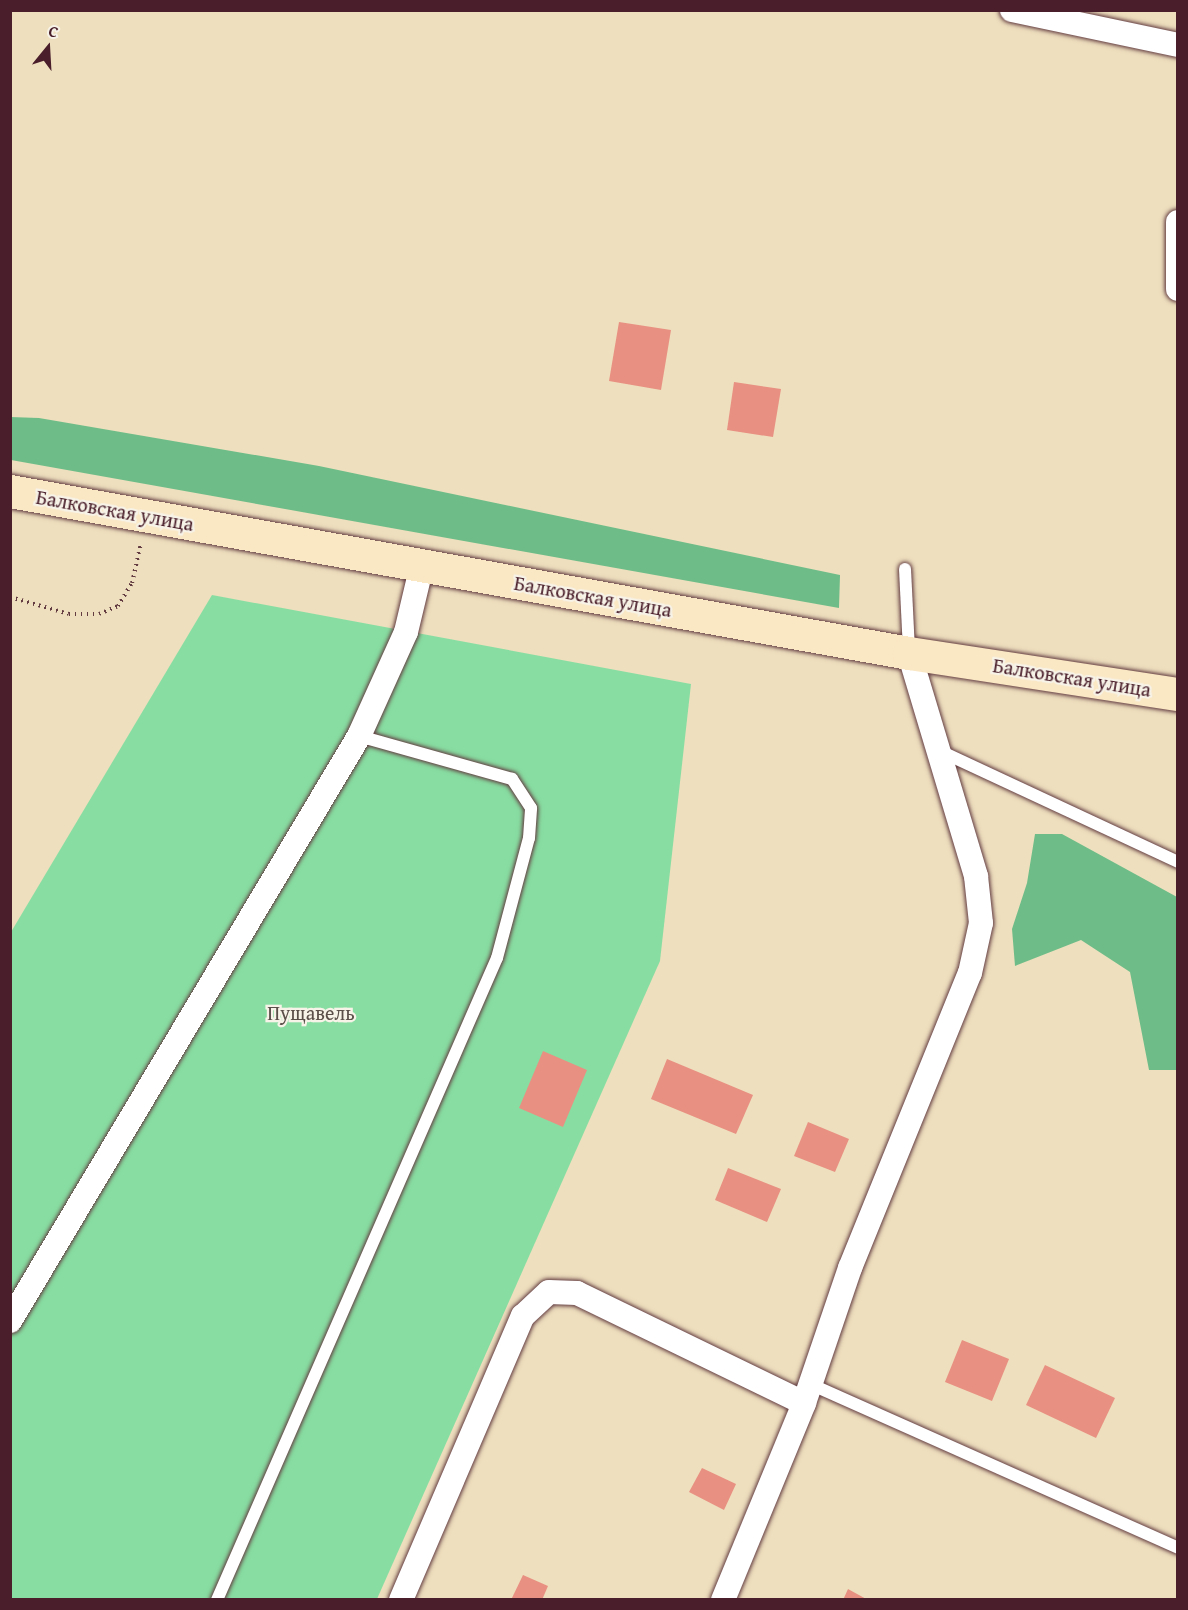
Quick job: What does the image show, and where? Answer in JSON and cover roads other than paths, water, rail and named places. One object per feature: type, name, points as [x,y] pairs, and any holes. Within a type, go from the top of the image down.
[{"type":"main road","name":"Балковская улица","points":[[10,491],[909,653],[1178,694]]},
{"type":"street","points":[[1011,10],[1178,45]]},
{"type":"street","points":[[1178,222],[1178,289]]},
{"type":"street","points":[[10,1321],[359,736],[406,632],[422,565]]},
{"type":"street","points":[[723,1599],[807,1394],[850,1268],[970,973],[981,923],[976,876],[909,653]]},
{"type":"street","points":[[401,1599],[524,1316],[549,1292],[577,1293],[807,1394]]},
{"type":"lane","points":[[905,569],[909,653]]},
{"type":"lane","points":[[217,1599],[497,958],[529,838],[531,808],[512,779],[359,736]]},
{"type":"lane","points":[[938,750],[1178,862]]},
{"type":"lane","points":[[807,1394],[1178,1548]]},
{"type":"park label","name":"Пущавель","points":[[311,1012]]}]
